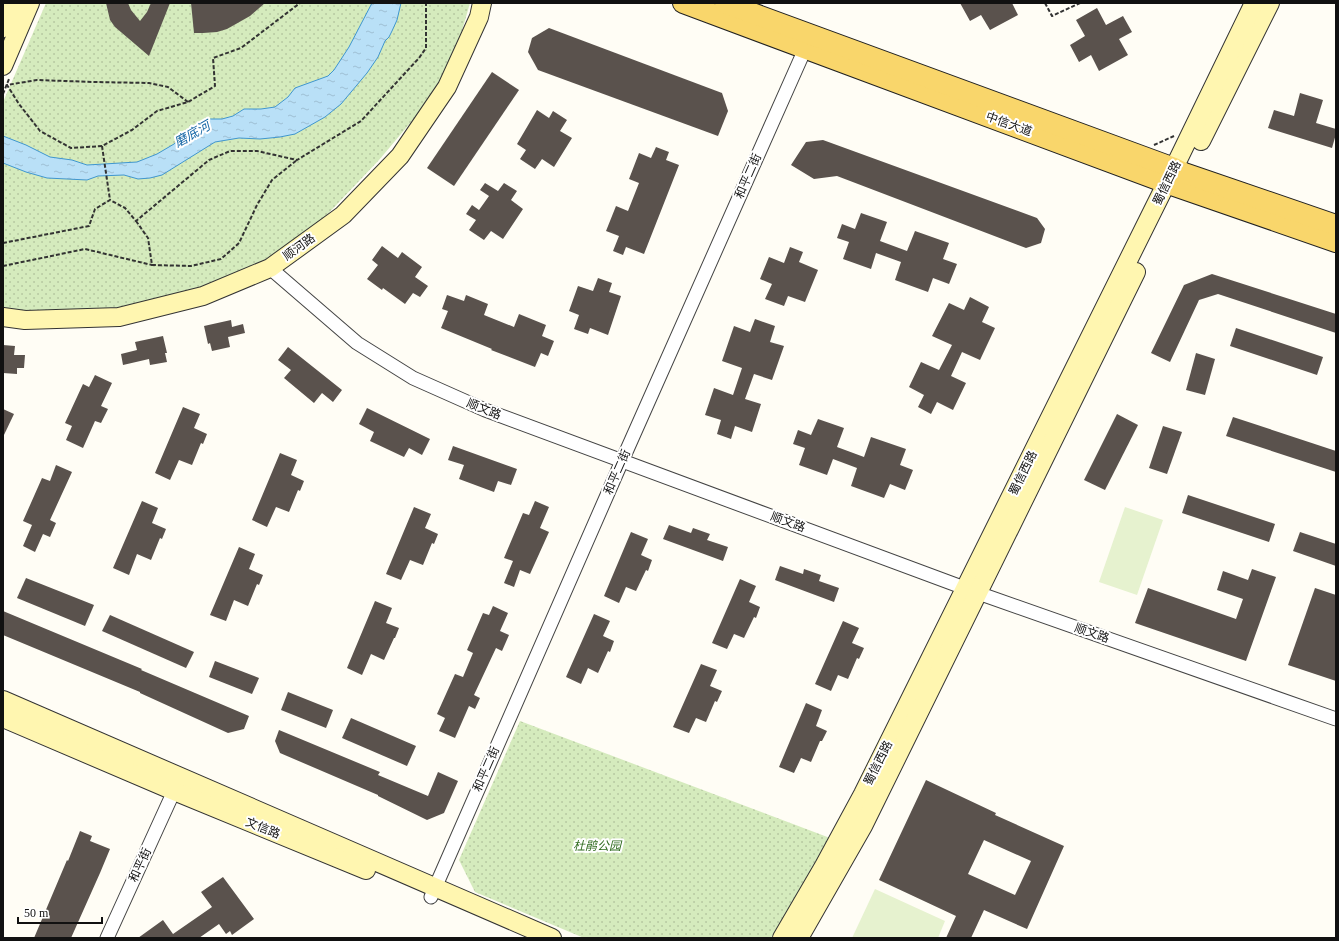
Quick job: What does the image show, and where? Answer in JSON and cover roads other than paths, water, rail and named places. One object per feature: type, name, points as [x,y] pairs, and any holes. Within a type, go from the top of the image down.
[{"type":"main road","name":"中信大道","points":[[683,3],[805,49],[1176,178],[1336,225]]},
{"type":"main road","name":"中信大道","points":[[725,3],[1176,178],[1336,242]]},
{"type":"street","points":[[3,28],[14,3]]},
{"type":"street","points":[[3,66],[30,3]]},
{"type":"street","name":"顺河路","points":[[3,317],[25,320],[119,317],[203,296],[270,268],[343,215],[400,156],[447,87],[478,17],[482,3]]},
{"type":"street","name":"蜀信西路","points":[[1176,178],[1254,3]]},
{"type":"street","name":"蜀信西路","points":[[798,938],[863,826],[972,591],[1176,178],[1270,3]]},
{"type":"street","name":"和平二街","points":[[432,891],[805,49]]},
{"type":"street","name":"顺文路","points":[[270,268],[357,343],[413,378],[485,410],[972,591],[1336,719]]},
{"type":"street","name":"蜀信西路","points":[[782,938],[824,866],[972,591]]},
{"type":"street","points":[[3,700],[432,891],[552,938]]},
{"type":"street","name":"文信路","points":[[3,718],[174,791],[432,891],[523,938]]},
{"type":"street","name":"和平街","points":[[107,938],[174,791]]},
{"type":"water","name":"磨底河","points":[[372,3],[401,3],[397,20],[378,57],[367,73],[341,104],[325,117],[295,134],[260,139],[239,138],[215,142],[162,175],[150,178],[138,179],[124,175],[98,176],[87,180],[47,178],[3,163],[3,136],[50,157],[72,160],[87,165],[137,162],[157,154],[174,144],[188,132],[210,119],[222,119],[233,116],[244,109],[275,107],[288,97],[295,88],[328,76],[334,70],[349,47]]},
{"type":"park label","name":"杜鹃公园","points":[[597,846]]}]
